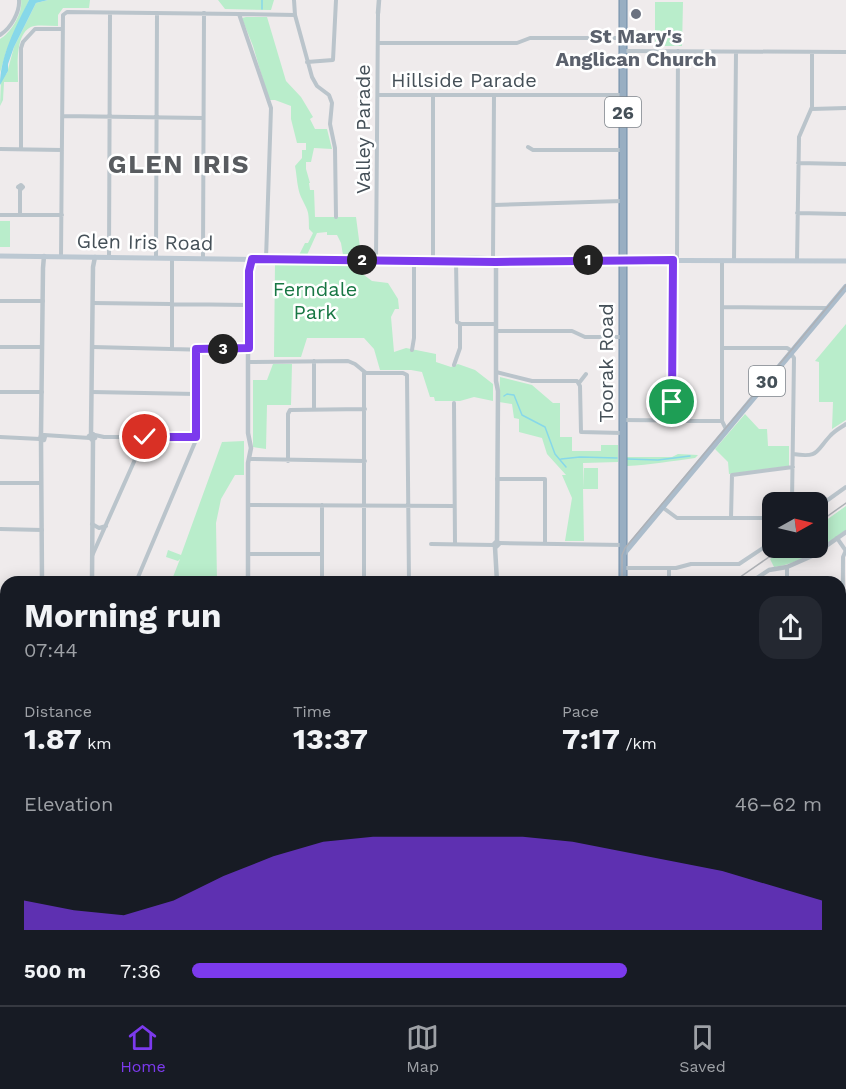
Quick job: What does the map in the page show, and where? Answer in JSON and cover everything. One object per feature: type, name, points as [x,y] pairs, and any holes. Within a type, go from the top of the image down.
[{"type":"highway","name":"Toorak Road","points":[[623,0],[623,576]]},
{"type":"main road","name":"Glen Iris Road","points":[[0,256],[290,260],[846,261]]},
{"type":"main road","name":"Glen Iris Road","points":[[456,260],[496,260]]},
{"type":"main road","name":"30","points":[[623,557],[632,541],[846,287]]},
{"type":"main road","points":[[623,541],[632,541]]},
{"type":"street","points":[[0,35],[12,22],[19,8],[18,0]]},
{"type":"street","points":[[294,0],[294,13],[307,62],[315,83],[332,100],[330,124],[335,148],[336,217]]},
{"type":"street","points":[[307,62],[333,60],[336,0]]},
{"type":"street","name":"Valley Parade","points":[[378,0],[378,260]]},
{"type":"street","points":[[62,256],[63,15],[66,12],[294,13]]},
{"type":"street","points":[[109,257],[110,13]]},
{"type":"street","points":[[156,258],[157,14]]},
{"type":"street","points":[[203,258],[204,14]]},
{"type":"street","points":[[239,14],[271,109],[268,259]]},
{"type":"street","points":[[21,150],[22,43],[33,30],[63,29]]},
{"type":"street","points":[[378,42],[517,43],[530,38],[623,38]]},
{"type":"street","points":[[623,51],[846,52]]},
{"type":"street","points":[[672,421],[678,51]]},
{"type":"street","points":[[734,261],[736,51]]},
{"type":"street","points":[[797,261],[799,133],[812,109],[812,52]]},
{"type":"street","name":"Hillside Parade","points":[[378,95],[623,95]]},
{"type":"street","points":[[433,95],[433,260]]},
{"type":"street","points":[[494,95],[496,381],[498,389],[496,402],[497,576]]},
{"type":"street","points":[[812,109],[846,108]]},
{"type":"street","points":[[63,116],[204,118]]},
{"type":"street","points":[[528,147],[533,150],[622,150]]},
{"type":"street","points":[[0,149],[62,150]]},
{"type":"street","points":[[798,163],[846,164]]},
{"type":"street","points":[[20,189],[20,215]]},
{"type":"street","points":[[494,203],[622,201]]},
{"type":"street","points":[[797,213],[846,214]]},
{"type":"street","points":[[0,215],[62,215]]},
{"type":"street","points":[[42,576],[43,256]]},
{"type":"street","points":[[92,576],[93,257]]},
{"type":"street","points":[[172,258],[172,348]]},
{"type":"street","points":[[249,576],[250,259]]},
{"type":"street","points":[[412,350],[414,260]]},
{"type":"street","points":[[454,365],[460,348],[460,324],[456,318],[456,260]]},
{"type":"street","points":[[722,261],[722,421],[726,429]]},
{"type":"street","points":[[0,301],[43,302]]},
{"type":"street","points":[[93,303],[249,305]]},
{"type":"street","points":[[722,307],[828,308]]},
{"type":"street","points":[[460,324],[496,324]]},
{"type":"street","points":[[496,331],[572,330],[585,337],[622,337]]},
{"type":"street","points":[[0,347],[42,347]]},
{"type":"street","points":[[93,347],[249,350]]},
{"type":"street","points":[[722,348],[788,348],[794,358],[792,492]]},
{"type":"street","points":[[138,576],[196,437],[196,349]]},
{"type":"street","points":[[249,360],[350,361],[364,373],[406,374],[409,576]]},
{"type":"street","points":[[314,361],[314,409]]},
{"type":"street","points":[[496,372],[532,381],[575,381],[579,383]]},
{"type":"street","points":[[364,373],[364,576]]},
{"type":"street","points":[[586,374],[579,383],[581,432],[622,433]]},
{"type":"street","points":[[0,392],[42,392]]},
{"type":"street","points":[[92,392],[196,394]]},
{"type":"street","points":[[454,403],[454,544]]},
{"type":"street","points":[[288,461],[288,414],[290,410],[365,409]]},
{"type":"street","points":[[622,420],[722,421]]},
{"type":"street","points":[[793,454],[807,456],[816,453],[833,432],[846,424]]},
{"type":"street","points":[[0,437],[196,437]]},
{"type":"street","points":[[92,556],[145,437]]},
{"type":"street","points":[[248,460],[365,461]]},
{"type":"street","points":[[731,518],[732,475],[793,467]]},
{"type":"street","points":[[496,478],[545,479],[545,544]]},
{"type":"street","points":[[0,483],[42,483]]},
{"type":"street","points":[[828,500],[846,487]]},
{"type":"street","points":[[248,505],[454,506]]},
{"type":"street","points":[[322,505],[322,576]]},
{"type":"street","points":[[661,506],[676,518],[762,518]]},
{"type":"street","points":[[92,524],[99,528],[107,525]]},
{"type":"street","points":[[0,529],[42,530]]},
{"type":"street","points":[[760,576],[770,569],[787,567],[812,556],[846,532]]},
{"type":"street","points":[[837,538],[846,551],[843,557],[843,576]]},
{"type":"street","points":[[431,544],[623,541]]},
{"type":"street","points":[[623,568],[740,564],[762,549]]},
{"type":"street","points":[[248,554],[322,554]]},
{"type":"street","points":[[787,567],[788,576]]},
{"type":"street","points":[[669,568],[669,576]]},
{"type":"street","points":[[158,1005],[239,1005]]},
{"type":"green space","points":[[21,0],[29,0],[6,52],[0,73],[0,39],[15,22],[20,11]]},
{"type":"green space","points":[[48,0],[90,0],[89,8],[63,8],[58,15],[58,26],[34,26],[28,29],[23,35],[18,50],[18,82],[4,82],[3,100],[0,106],[1,80],[7,73],[14,47],[36,3]]},
{"type":"green space","points":[[218,0],[274,0],[271,10],[225,9]]},
{"type":"green space","points":[[655,2],[683,2],[682,46],[655,46]]},
{"type":"green space","points":[[267,17],[286,81],[301,97],[313,117],[310,119],[315,129],[327,129],[332,149],[314,148],[311,162],[306,162],[310,190],[314,190],[315,217],[356,217],[361,255],[343,255],[337,235],[327,235],[327,232],[317,233],[307,255],[299,255],[313,233],[309,229],[307,208],[298,186],[295,166],[302,158],[302,150],[306,150],[306,143],[297,143],[291,119],[291,106],[269,100],[242,18]]},
{"type":"green space","points":[[0,221],[10,221],[10,247],[0,247]]},
{"type":"green space","name":"Ferndale Park","points":[[275,263],[364,264],[364,275],[372,281],[388,283],[398,299],[399,309],[395,309],[391,317],[394,352],[406,348],[436,354],[436,362],[451,367],[458,364],[475,370],[493,384],[493,401],[474,397],[460,401],[435,401],[434,397],[430,397],[422,372],[380,370],[374,349],[364,338],[307,338],[301,357],[274,357]]},
{"type":"green space","points":[[846,324],[846,420],[832,429],[833,402],[819,402],[819,362],[815,361]]},
{"type":"green space","points":[[273,364],[292,364],[291,405],[267,405],[266,449],[253,447],[253,380],[267,380]]},
{"type":"green space","points":[[500,377],[532,385],[553,403],[560,403],[560,437],[572,437],[572,451],[601,451],[601,445],[618,445],[618,462],[583,463],[584,488],[584,468],[598,468],[598,489],[583,489],[584,541],[565,541],[572,498],[562,475],[566,475],[547,454],[542,438],[519,432],[519,419],[514,418],[512,404],[499,402]]},
{"type":"green space","points":[[745,414],[759,429],[767,429],[768,446],[789,446],[789,466],[729,474],[728,462],[715,449]]},
{"type":"green space","points":[[244,441],[244,475],[235,475],[221,499],[216,523],[217,576],[173,576],[180,559],[178,561],[166,557],[168,550],[181,555],[222,442]]},
{"type":"green space","points":[[678,454],[698,455],[695,458],[627,466],[627,457],[672,457]]},
{"type":"green space","points":[[846,506],[846,530],[828,542],[828,519]]},
{"type":"green space","points":[[771,558],[803,558],[774,567]]},
{"type":"water","points":[[29,0],[48,0],[36,3],[14,47],[8,71],[0,85],[6,52]]},
{"type":"waterway","points":[[262,0],[262,9]]},
{"type":"waterway","points":[[504,396],[514,395],[522,415],[545,427],[555,454],[566,467]]},
{"type":"waterway","points":[[627,459],[658,460],[690,456]]},
{"type":"waterway","points":[[561,459],[617,458]]},
{"type":"tram line","points":[[622,576],[622,555],[625,548],[846,285]]},
{"type":"railway","points":[[828,516],[846,503]]},
{"type":"railway","points":[[742,576],[768,558]]},
{"type":"place","name":"St Mary's Anglican Church","points":[[636,14]]},
{"type":"district","name":"GLEN IRIS","points":[[179,164]]},
{"type":"route","points":[[145,437],[196,437],[196,349],[249,348],[249,271],[252,259],[496,262],[673,260],[672,402]]}]
